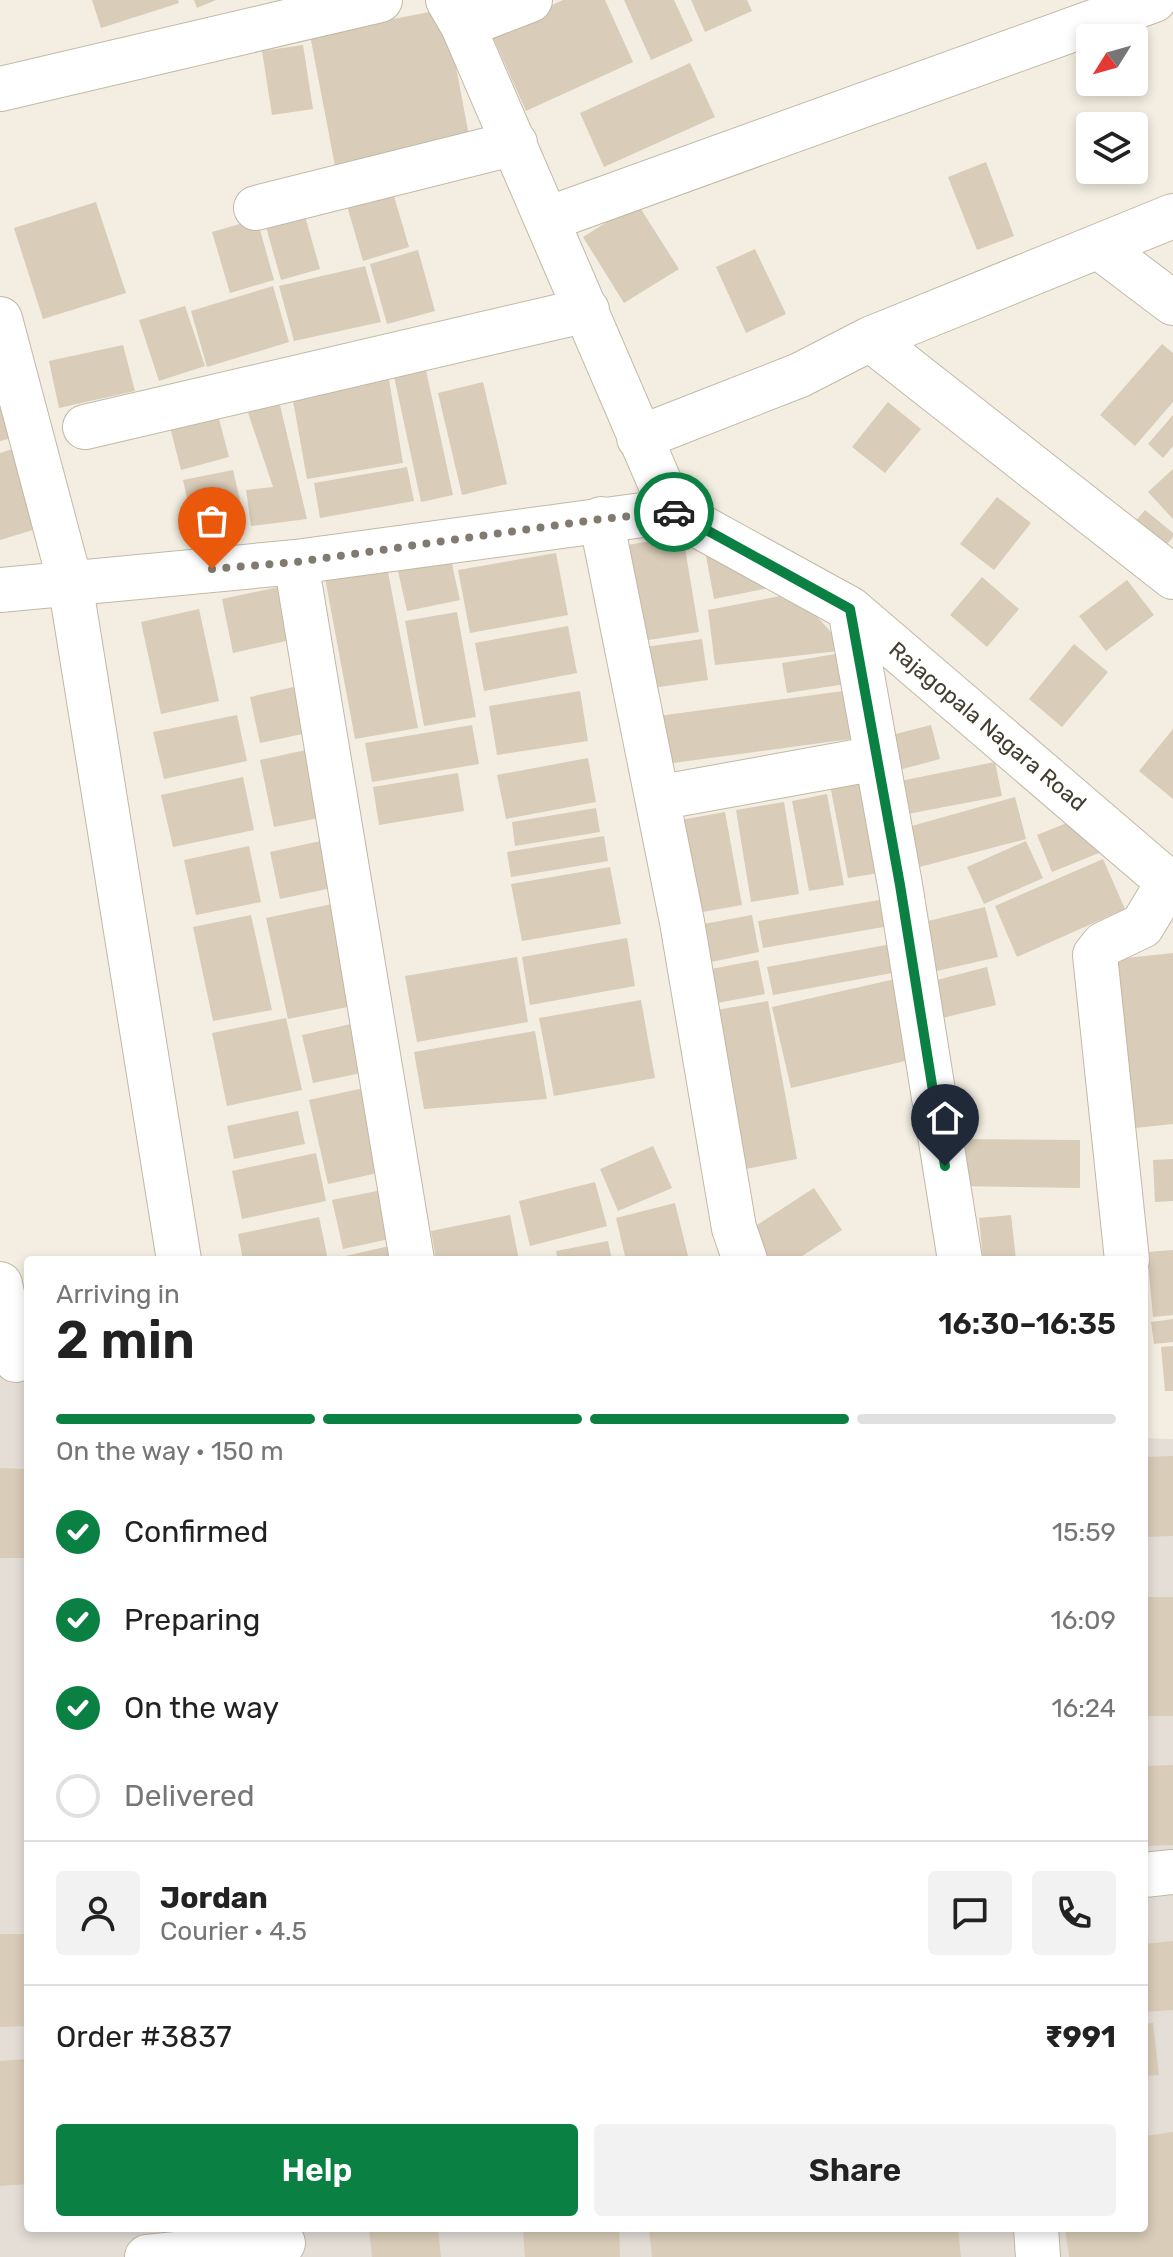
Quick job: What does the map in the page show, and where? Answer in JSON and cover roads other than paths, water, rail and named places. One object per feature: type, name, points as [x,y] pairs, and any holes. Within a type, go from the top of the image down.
[{"type":"street","points":[[0,89],[380,0]]},
{"type":"street","points":[[0,590],[296,562],[672,511],[548,219],[456,13],[530,0]]},
{"type":"street","points":[[548,219],[1154,0]]},
{"type":"street","points":[[256,208],[515,143]]},
{"type":"street","points":[[639,438],[800,375],[870,339],[1173,216]]},
{"type":"street","points":[[1099,247],[1173,303]]},
{"type":"street","points":[[85,427],[587,310]]},
{"type":"street","points":[[0,319],[70,582],[178,1256]]},
{"type":"street","points":[[870,339],[1173,577]]},
{"type":"street","name":"Rajagopala Nagara Road","points":[[672,511],[850,609],[1171,883]]},
{"type":"street","points":[[601,519],[682,922],[734,1228],[744,1256]]},
{"type":"street","points":[[296,562],[411,1256]]},
{"type":"street","points":[[850,609],[900,885],[959,1256]]},
{"type":"street","points":[[657,798],[877,758]]},
{"type":"street","points":[[1127,1256],[1095,955],[1104,944],[1142,926],[1171,883]]},
{"type":"street","points":[[0,1284],[16,1360]]},
{"type":"street","points":[[1148,1875],[1173,1872]]},
{"type":"street","points":[[1036,2232],[1038,2257]]},
{"type":"street","points":[[147,2257],[283,2243]]}]
